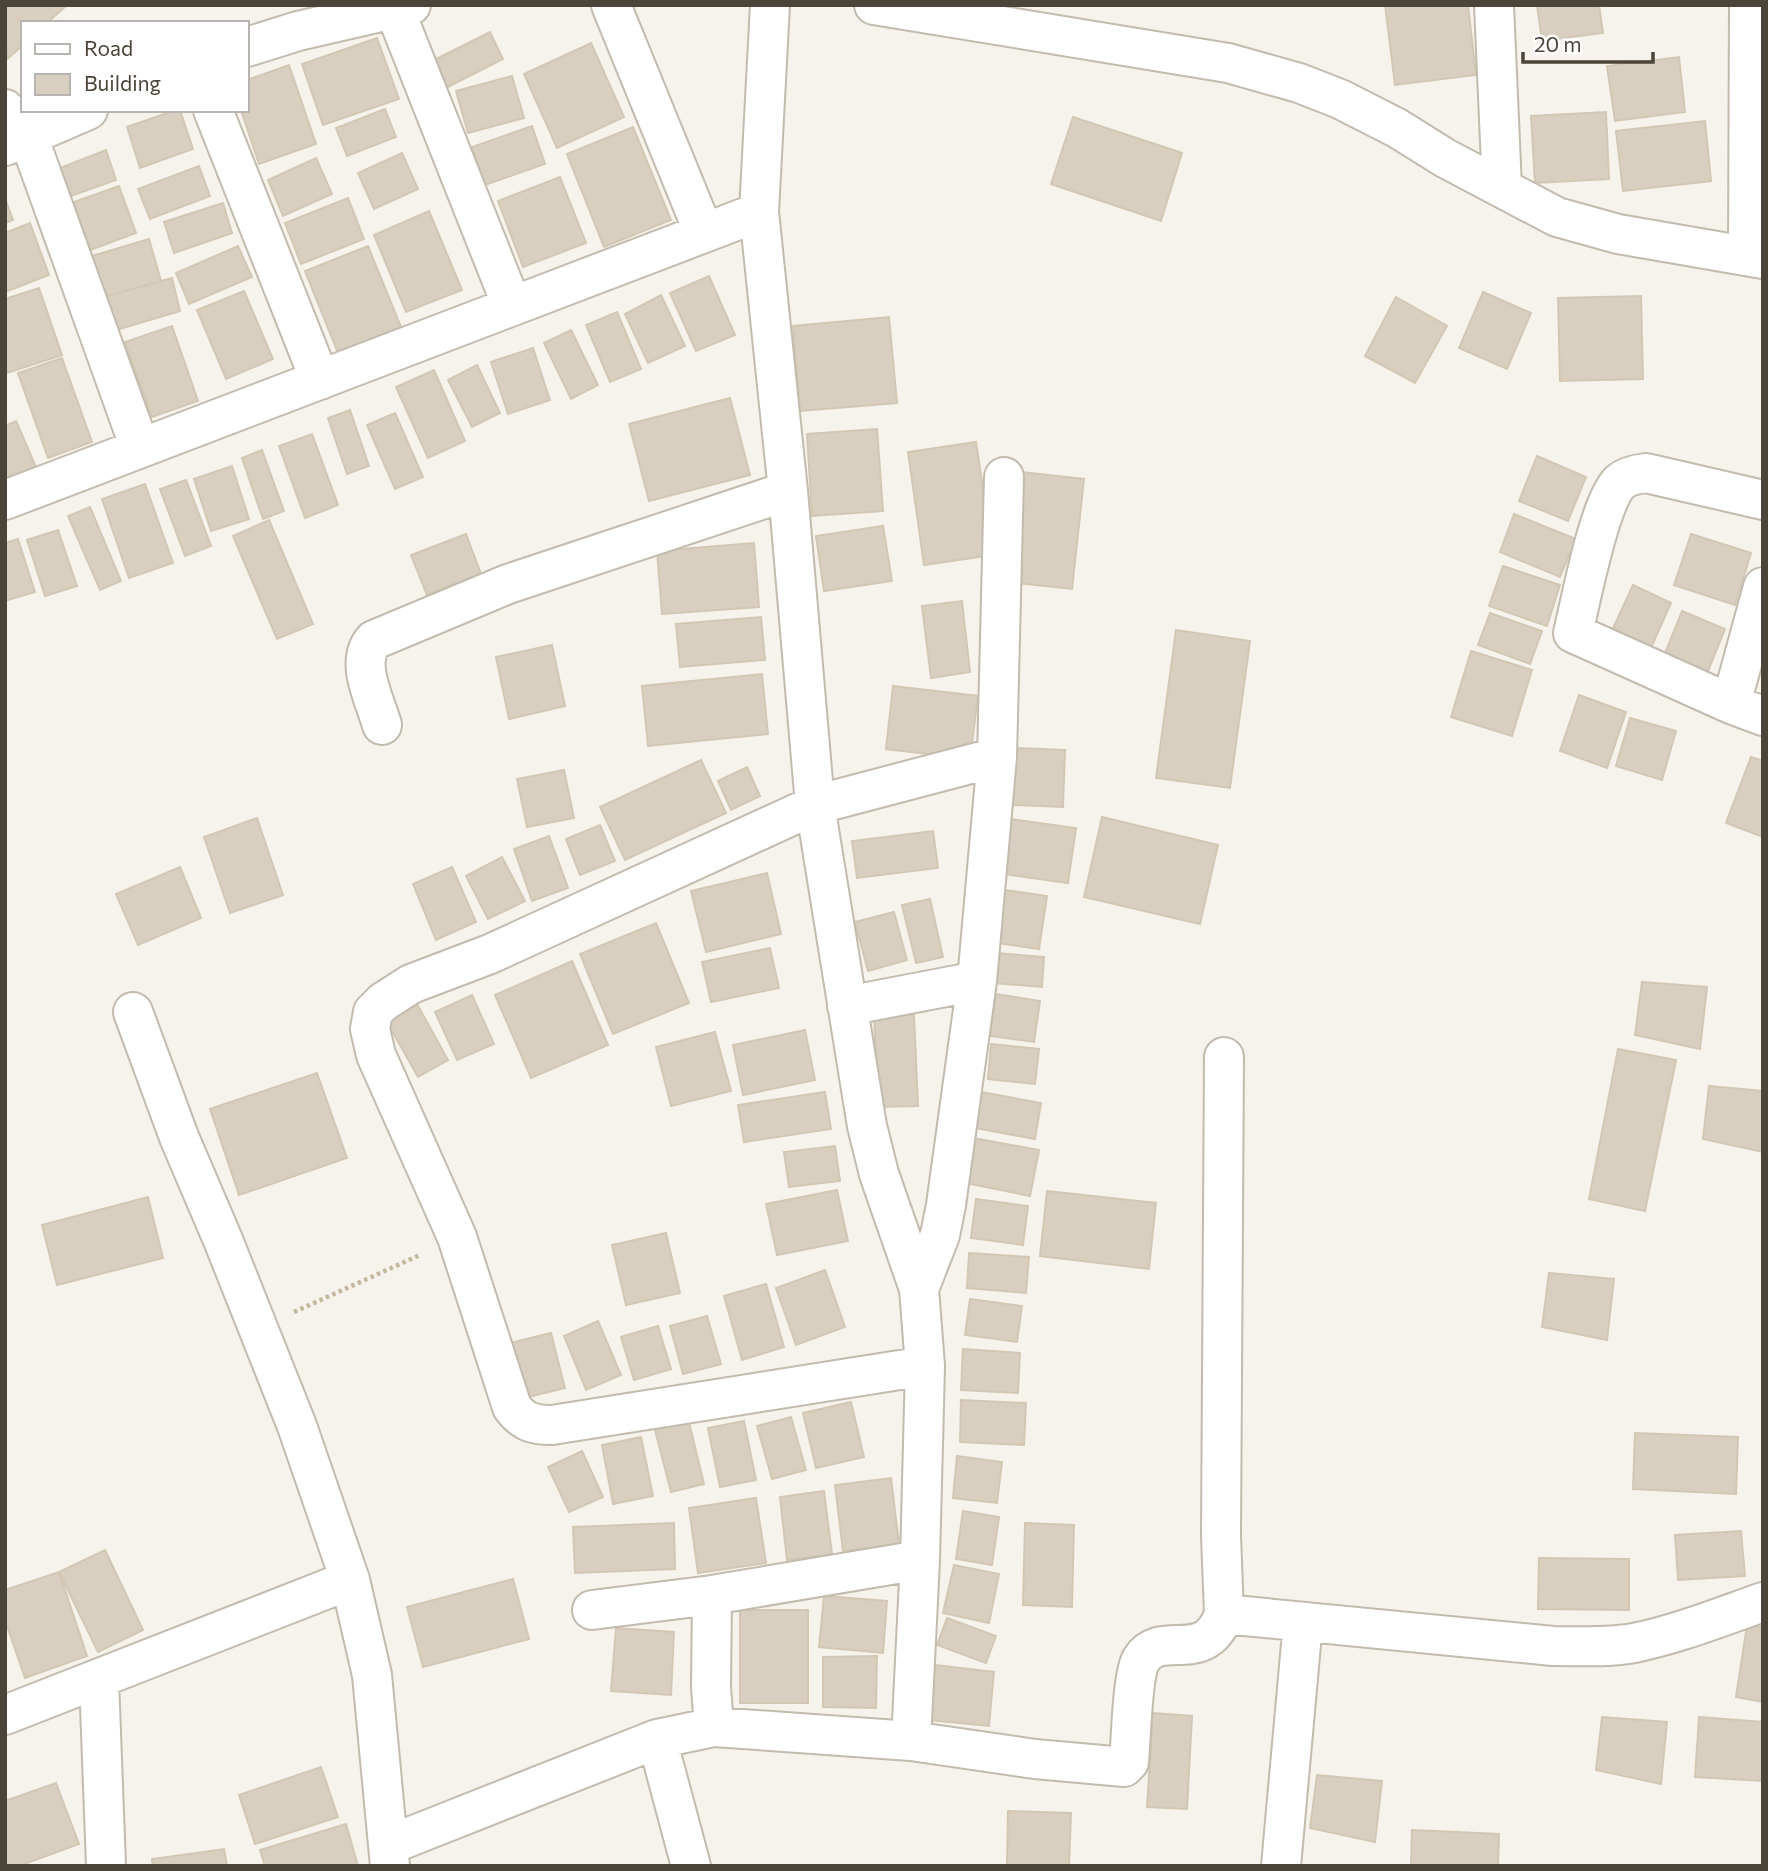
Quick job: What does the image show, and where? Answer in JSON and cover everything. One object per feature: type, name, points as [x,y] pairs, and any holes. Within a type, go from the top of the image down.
[{"type":"street","points":[[611,5],[704,233]]},
{"type":"street","points":[[770,5],[759,212],[788,491],[815,805],[867,1126],[879,1174],[919,1289],[925,1366],[920,1560],[911,1741]]},
{"type":"street","points":[[874,5],[1228,63],[1340,99],[1557,217],[1688,247],[1755,257],[1749,5]]},
{"type":"street","points":[[1494,5],[1502,188]]},
{"type":"street","points":[[248,47],[298,31],[402,7],[512,306]]},
{"type":"street","points":[[81,112],[13,131],[140,448]]},
{"type":"street","points":[[214,112],[320,380]]},
{"type":"street","points":[[5,500],[759,212]]},
{"type":"street","points":[[1763,500],[1646,473],[1619,482],[1603,513],[1573,633],[1747,710],[1763,587]]},
{"type":"street","points":[[919,1289],[940,1235],[946,1205],[977,981],[997,757],[1004,477]]},
{"type":"street","points":[[382,725],[366,663],[368,646],[374,640],[508,584],[788,491]]},
{"type":"street","points":[[925,1366],[552,1425],[524,1420],[512,1407],[457,1237],[374,1048],[370,1029],[373,1013],[378,1007],[411,985],[490,954],[815,805],[997,757]]},
{"type":"street","points":[[847,1006],[977,981]]},
{"type":"street","points":[[133,1012],[179,1137],[296,1426],[350,1580],[372,1675],[390,1856],[657,1739],[714,1727],[911,1741],[1035,1759],[1124,1767],[1129,1762],[1137,1675],[1141,1661],[1150,1652],[1162,1647],[1194,1645],[1207,1640],[1219,1627],[1224,1614],[1221,1522],[1224,1057]]},
{"type":"street","points":[[592,1610],[712,1595],[920,1560]]},
{"type":"street","points":[[5,1715],[350,1580]]},
{"type":"street","points":[[712,1595],[711,1687],[714,1727]]},
{"type":"street","points":[[1224,1614],[1553,1646],[1597,1647],[1632,1643],[1674,1633],[1763,1602]]},
{"type":"street","points":[[1281,1866],[1303,1622]]},
{"type":"street","points":[[99,1679],[106,1866]]},
{"type":"street","points":[[657,1739],[691,1866]]},
{"type":"path","points":[[258,1329],[457,1237]]},
{"type":"building","points":[[5,5],[66,6],[49,21],[21,21],[21,47],[7,59]]},
{"type":"building","points":[[1385,5],[1468,5],[1476,75],[1395,85]]},
{"type":"building","points":[[1537,5],[1599,5],[1603,33],[1542,41]]},
{"type":"building","points":[[490,32],[503,59],[448,87],[434,60]]},
{"type":"building","points":[[377,38],[399,99],[323,125],[302,64]]},
{"type":"building","points":[[591,43],[624,117],[557,148],[524,74]]},
{"type":"building","points":[[1679,57],[1685,112],[1615,121],[1607,66]]},
{"type":"building","points":[[289,65],[316,144],[259,164],[242,112],[248,112],[248,80]]},
{"type":"building","points":[[512,76],[524,118],[468,133],[456,91]]},
{"type":"building","points":[[385,109],[396,137],[347,156],[336,128]]},
{"type":"building","points":[[170,112],[181,112],[193,149],[140,168],[127,127]]},
{"type":"building","points":[[1606,112],[1609,179],[1535,183],[1531,116]]},
{"type":"building","points":[[1073,117],[1182,153],[1161,221],[1051,184]]},
{"type":"building","points":[[1705,121],[1711,181],[1623,191],[1616,131]]},
{"type":"building","points":[[532,126],[545,164],[485,185],[472,147]]},
{"type":"building","points":[[633,127],[671,220],[604,247],[567,154]]},
{"type":"building","points":[[106,150],[116,180],[71,196],[60,168]]},
{"type":"building","points":[[402,153],[418,189],[374,209],[358,173]]},
{"type":"building","points":[[316,158],[332,194],[283,216],[268,180]]},
{"type":"building","points":[[199,166],[210,196],[150,219],[138,189]]},
{"type":"building","points":[[560,177],[586,243],[523,267],[498,201]]},
{"type":"building","points":[[119,186],[136,233],[85,252],[68,204]]},
{"type":"building","points":[[5,198],[13,220],[5,223]]},
{"type":"building","points":[[348,198],[364,239],[301,264],[285,223]]},
{"type":"building","points":[[223,203],[232,233],[174,253],[164,222]]},
{"type":"building","points":[[429,211],[462,290],[406,312],[374,235]]},
{"type":"building","points":[[30,223],[49,275],[5,292],[5,233]]},
{"type":"building","points":[[149,239],[161,281],[104,297],[92,256]]},
{"type":"building","points":[[238,246],[252,277],[189,304],[176,273]]},
{"type":"building","points":[[368,246],[401,327],[338,353],[305,271]]},
{"type":"building","points":[[709,276],[735,335],[696,351],[670,293]]},
{"type":"building","points":[[172,278],[180,311],[113,331],[104,297]]},
{"type":"building","points":[[39,288],[62,355],[7,373],[5,299]]},
{"type":"building","points":[[244,291],[273,359],[226,379],[197,310]]},
{"type":"building","points":[[1483,292],[1531,313],[1507,369],[1459,348]]},
{"type":"building","points":[[661,295],[685,346],[648,363],[625,314]]},
{"type":"building","points":[[1641,296],[1643,379],[1560,381],[1558,298]]},
{"type":"building","points":[[1396,297],[1447,326],[1415,383],[1365,356]]},
{"type":"building","points":[[617,312],[641,369],[610,382],[586,325]]},
{"type":"building","points":[[889,317],[897,403],[800,411],[793,326]]},
{"type":"building","points":[[172,326],[198,401],[152,417],[125,342]]},
{"type":"building","points":[[571,330],[598,385],[571,399],[544,343]]},
{"type":"building","points":[[533,348],[550,400],[508,414],[491,362]]},
{"type":"building","points":[[62,358],[92,442],[48,458],[18,373]]},
{"type":"building","points":[[477,365],[500,413],[472,427],[448,380]]},
{"type":"building","points":[[434,370],[465,441],[428,458],[396,387]]},
{"type":"building","points":[[730,398],[750,475],[649,501],[629,424]]},
{"type":"building","points":[[350,410],[369,466],[347,474],[328,418]]},
{"type":"building","points":[[395,413],[423,477],[395,489],[367,425]]},
{"type":"building","points":[[16,421],[39,474],[5,489],[5,426]]},
{"type":"building","points":[[877,429],[883,511],[812,516],[807,434]]},
{"type":"building","points":[[312,434],[338,505],[305,518],[279,446]]},
{"type":"building","points":[[976,442],[993,555],[924,565],[908,452]]},
{"type":"building","points":[[262,450],[284,511],[263,519],[242,458]]},
{"type":"building","points":[[1537,456],[1586,477],[1568,521],[1519,501]]},
{"type":"building","points":[[232,466],[249,519],[211,531],[194,479]]},
{"type":"building","points":[[1021,472],[1084,479],[1072,589],[1008,582]]},
{"type":"building","points":[[186,480],[211,546],[185,556],[160,489]]},
{"type":"building","points":[[145,484],[173,563],[129,578],[102,499]]},
{"type":"building","points":[[90,507],[121,581],[100,590],[68,516]]},
{"type":"building","points":[[1514,514],[1576,539],[1560,577],[1500,552]]},
{"type":"building","points":[[269,520],[313,624],[277,639],[233,536]]},
{"type":"building","points":[[883,526],[892,581],[824,591],[816,536]]},
{"type":"building","points":[[58,530],[77,586],[45,596],[27,540]]},
{"type":"building","points":[[466,534],[481,574],[427,595],[411,555]]},
{"type":"building","points":[[1691,534],[1751,553],[1735,605],[1674,585]]},
{"type":"building","points":[[18,539],[35,592],[5,601],[5,543]]},
{"type":"building","points":[[754,543],[759,607],[662,614],[657,551]]},
{"type":"building","points":[[1503,566],[1560,585],[1547,626],[1489,606]]},
{"type":"building","points":[[1633,585],[1671,603],[1647,657],[1608,639]]},
{"type":"building","points":[[962,601],[970,672],[931,678],[922,606]]},
{"type":"building","points":[[1682,611],[1725,629],[1704,681],[1661,663]]},
{"type":"building","points":[[1490,613],[1542,631],[1530,664],[1478,645]]},
{"type":"building","points":[[761,617],[765,660],[680,667],[676,624]]},
{"type":"building","points":[[1176,630],[1250,641],[1230,788],[1156,778]]},
{"type":"building","points":[[552,645],[565,706],[509,719],[496,657]]},
{"type":"building","points":[[1471,651],[1532,670],[1512,736],[1451,717]]},
{"type":"building","points":[[762,674],[768,734],[648,746],[642,686]]},
{"type":"building","points":[[893,686],[978,696],[970,759],[886,749]]},
{"type":"building","points":[[1579,695],[1626,712],[1607,768],[1560,751]]},
{"type":"building","points":[[1630,718],[1676,731],[1662,780],[1616,766]]},
{"type":"building","points":[[1015,748],[1065,750],[1063,807],[1013,805]]},
{"type":"building","points":[[1751,757],[1763,761],[1763,837],[1726,823]]},
{"type":"building","points":[[701,760],[726,813],[625,860],[600,807]]},
{"type":"building","points":[[747,767],[760,796],[731,810],[718,781]]},
{"type":"building","points":[[564,770],[574,818],[527,827],[517,779]]},
{"type":"building","points":[[1102,817],[1218,845],[1200,924],[1084,897]]},
{"type":"building","points":[[257,818],[283,895],[230,913],[204,837]]},
{"type":"building","points":[[1011,819],[1076,828],[1068,883],[1003,874]]},
{"type":"building","points":[[600,825],[615,861],[580,875],[566,839]]},
{"type":"building","points":[[933,831],[938,868],[857,878],[852,841]]},
{"type":"building","points":[[549,836],[568,888],[532,901],[514,849]]},
{"type":"building","points":[[502,857],[525,901],[488,919],[466,876]]},
{"type":"building","points":[[180,867],[201,918],[138,945],[116,894]]},
{"type":"building","points":[[452,867],[476,922],[436,940],[413,884]]},
{"type":"building","points":[[767,873],[781,934],[706,952],[691,891]]},
{"type":"building","points":[[1005,890],[1047,896],[1039,949],[997,943]]},
{"type":"building","points":[[930,899],[943,957],[916,963],[902,905]]},
{"type":"building","points":[[894,912],[907,960],[868,971],[855,922]]},
{"type":"building","points":[[656,923],[689,1003],[613,1034],[580,954]]},
{"type":"building","points":[[770,948],[779,988],[711,1002],[702,962]]},
{"type":"building","points":[[996,953],[1044,957],[1042,987],[994,983]]},
{"type":"building","points":[[572,961],[608,1045],[531,1078],[495,995]]},
{"type":"building","points":[[1642,982],[1707,987],[1700,1049],[1635,1035]]},
{"type":"building","points":[[996,994],[1040,1001],[1034,1042],[990,1036]]},
{"type":"building","points":[[472,995],[494,1044],[457,1060],[435,1012]]},
{"type":"building","points":[[417,1004],[448,1060],[418,1077],[387,1022]]},
{"type":"building","points":[[914,1015],[918,1106],[878,1107],[874,1016]]},
{"type":"building","points":[[805,1030],[815,1080],[743,1095],[733,1045]]},
{"type":"building","points":[[715,1032],[731,1091],[671,1106],[656,1047]]},
{"type":"building","points":[[991,1044],[1039,1049],[1035,1084],[988,1079]]},
{"type":"building","points":[[1618,1049],[1676,1060],[1645,1211],[1589,1199]]},
{"type":"building","points":[[317,1073],[347,1158],[239,1195],[210,1109]]},
{"type":"building","points":[[1709,1086],[1763,1091],[1763,1152],[1703,1139]]},
{"type":"building","points":[[825,1092],[831,1129],[744,1142],[738,1105]]},
{"type":"building","points":[[981,1092],[1041,1103],[1035,1139],[975,1128]]},
{"type":"building","points":[[968,1137],[1039,1150],[1030,1196],[960,1182]]},
{"type":"building","points":[[835,1146],[840,1181],[789,1187],[784,1152]]},
{"type":"building","points":[[837,1190],[848,1241],[777,1255],[766,1204]]},
{"type":"building","points":[[1047,1191],[1156,1203],[1149,1269],[1040,1256]]},
{"type":"building","points":[[148,1197],[163,1258],[57,1285],[42,1225]]},
{"type":"building","points":[[976,1199],[1028,1206],[1023,1245],[971,1238]]},
{"type":"building","points":[[666,1233],[680,1293],[626,1305],[612,1245]]},
{"type":"building","points":[[969,1253],[1029,1257],[1026,1293],[967,1288]]},
{"type":"building","points":[[825,1270],[845,1327],[796,1345],[776,1288]]},
{"type":"building","points":[[1549,1273],[1614,1279],[1607,1340],[1542,1327]]},
{"type":"building","points":[[766,1284],[784,1347],[742,1360],[724,1296]]},
{"type":"building","points":[[970,1299],[1022,1306],[1017,1342],[965,1335]]},
{"type":"building","points":[[707,1316],[721,1364],[683,1374],[670,1326]]},
{"type":"building","points":[[598,1321],[621,1375],[586,1390],[564,1336]]},
{"type":"building","points":[[658,1326],[671,1369],[634,1380],[621,1337]]},
{"type":"building","points":[[551,1333],[565,1388],[520,1399],[506,1344]]},
{"type":"building","points":[[963,1349],[1020,1353],[1018,1393],[961,1390]]},
{"type":"building","points":[[961,1400],[1026,1403],[1024,1445],[960,1442]]},
{"type":"building","points":[[851,1402],[864,1457],[816,1468],[803,1413]]},
{"type":"building","points":[[791,1417],[806,1470],[772,1479],[757,1426]]},
{"type":"building","points":[[744,1421],[756,1480],[720,1487],[708,1428]]},
{"type":"building","points":[[689,1422],[704,1484],[671,1492],[655,1430]]},
{"type":"building","points":[[1635,1433],[1738,1437],[1736,1494],[1633,1489]]},
{"type":"building","points":[[641,1437],[653,1496],[613,1504],[602,1445]]},
{"type":"building","points":[[582,1451],[603,1497],[569,1512],[548,1467]]},
{"type":"building","points":[[957,1456],[1002,1462],[997,1503],[953,1498]]},
{"type":"building","points":[[891,1478],[899,1544],[843,1551],[835,1485]]},
{"type":"building","points":[[824,1491],[832,1554],[787,1560],[780,1497]]},
{"type":"building","points":[[756,1498],[766,1563],[698,1573],[689,1508]]},
{"type":"building","points":[[963,1511],[999,1517],[992,1565],[956,1559]]},
{"type":"building","points":[[674,1523],[675,1569],[575,1573],[573,1527]]},
{"type":"building","points":[[1025,1523],[1074,1525],[1072,1607],[1023,1605]]},
{"type":"building","points":[[1741,1531],[1745,1576],[1678,1580],[1675,1535]]},
{"type":"building","points":[[105,1550],[143,1630],[98,1652],[59,1572]]},
{"type":"building","points":[[1539,1558],[1629,1559],[1629,1610],[1538,1609]]},
{"type":"building","points":[[954,1565],[999,1574],[989,1623],[943,1613]]},
{"type":"building","points":[[59,1572],[87,1656],[25,1678],[5,1620],[5,1590]]},
{"type":"building","points":[[513,1579],[529,1639],[423,1667],[407,1607]]},
{"type":"building","points":[[824,1596],[887,1601],[883,1653],[819,1647]]},
{"type":"building","points":[[740,1610],[808,1610],[808,1703],[740,1703]]},
{"type":"building","points":[[947,1618],[996,1636],[986,1663],[937,1645]]},
{"type":"building","points":[[1747,1625],[1763,1627],[1763,1702],[1736,1697]]},
{"type":"building","points":[[616,1628],[674,1632],[671,1695],[611,1691]]},
{"type":"building","points":[[877,1656],[876,1708],[823,1707],[823,1657]]},
{"type":"building","points":[[935,1665],[994,1672],[989,1726],[929,1720]]},
{"type":"building","points":[[1153,1713],[1192,1716],[1187,1809],[1147,1807]]},
{"type":"building","points":[[1602,1717],[1667,1722],[1661,1784],[1596,1770]]},
{"type":"building","points":[[1699,1717],[1763,1722],[1763,1781],[1695,1777]]},
{"type":"building","points":[[321,1767],[338,1817],[255,1844],[239,1795]]},
{"type":"building","points":[[1317,1775],[1382,1781],[1375,1842],[1310,1828]]},
{"type":"building","points":[[56,1783],[79,1844],[19,1866],[5,1866],[5,1801]]},
{"type":"building","points":[[1008,1811],[1071,1813],[1069,1866],[1007,1866]]},
{"type":"building","points":[[346,1824],[358,1866],[265,1866],[260,1850]]},
{"type":"building","points":[[1412,1830],[1499,1834],[1498,1866],[1411,1866]]},
{"type":"building","points":[[224,1849],[227,1866],[153,1866],[152,1859]]}]
